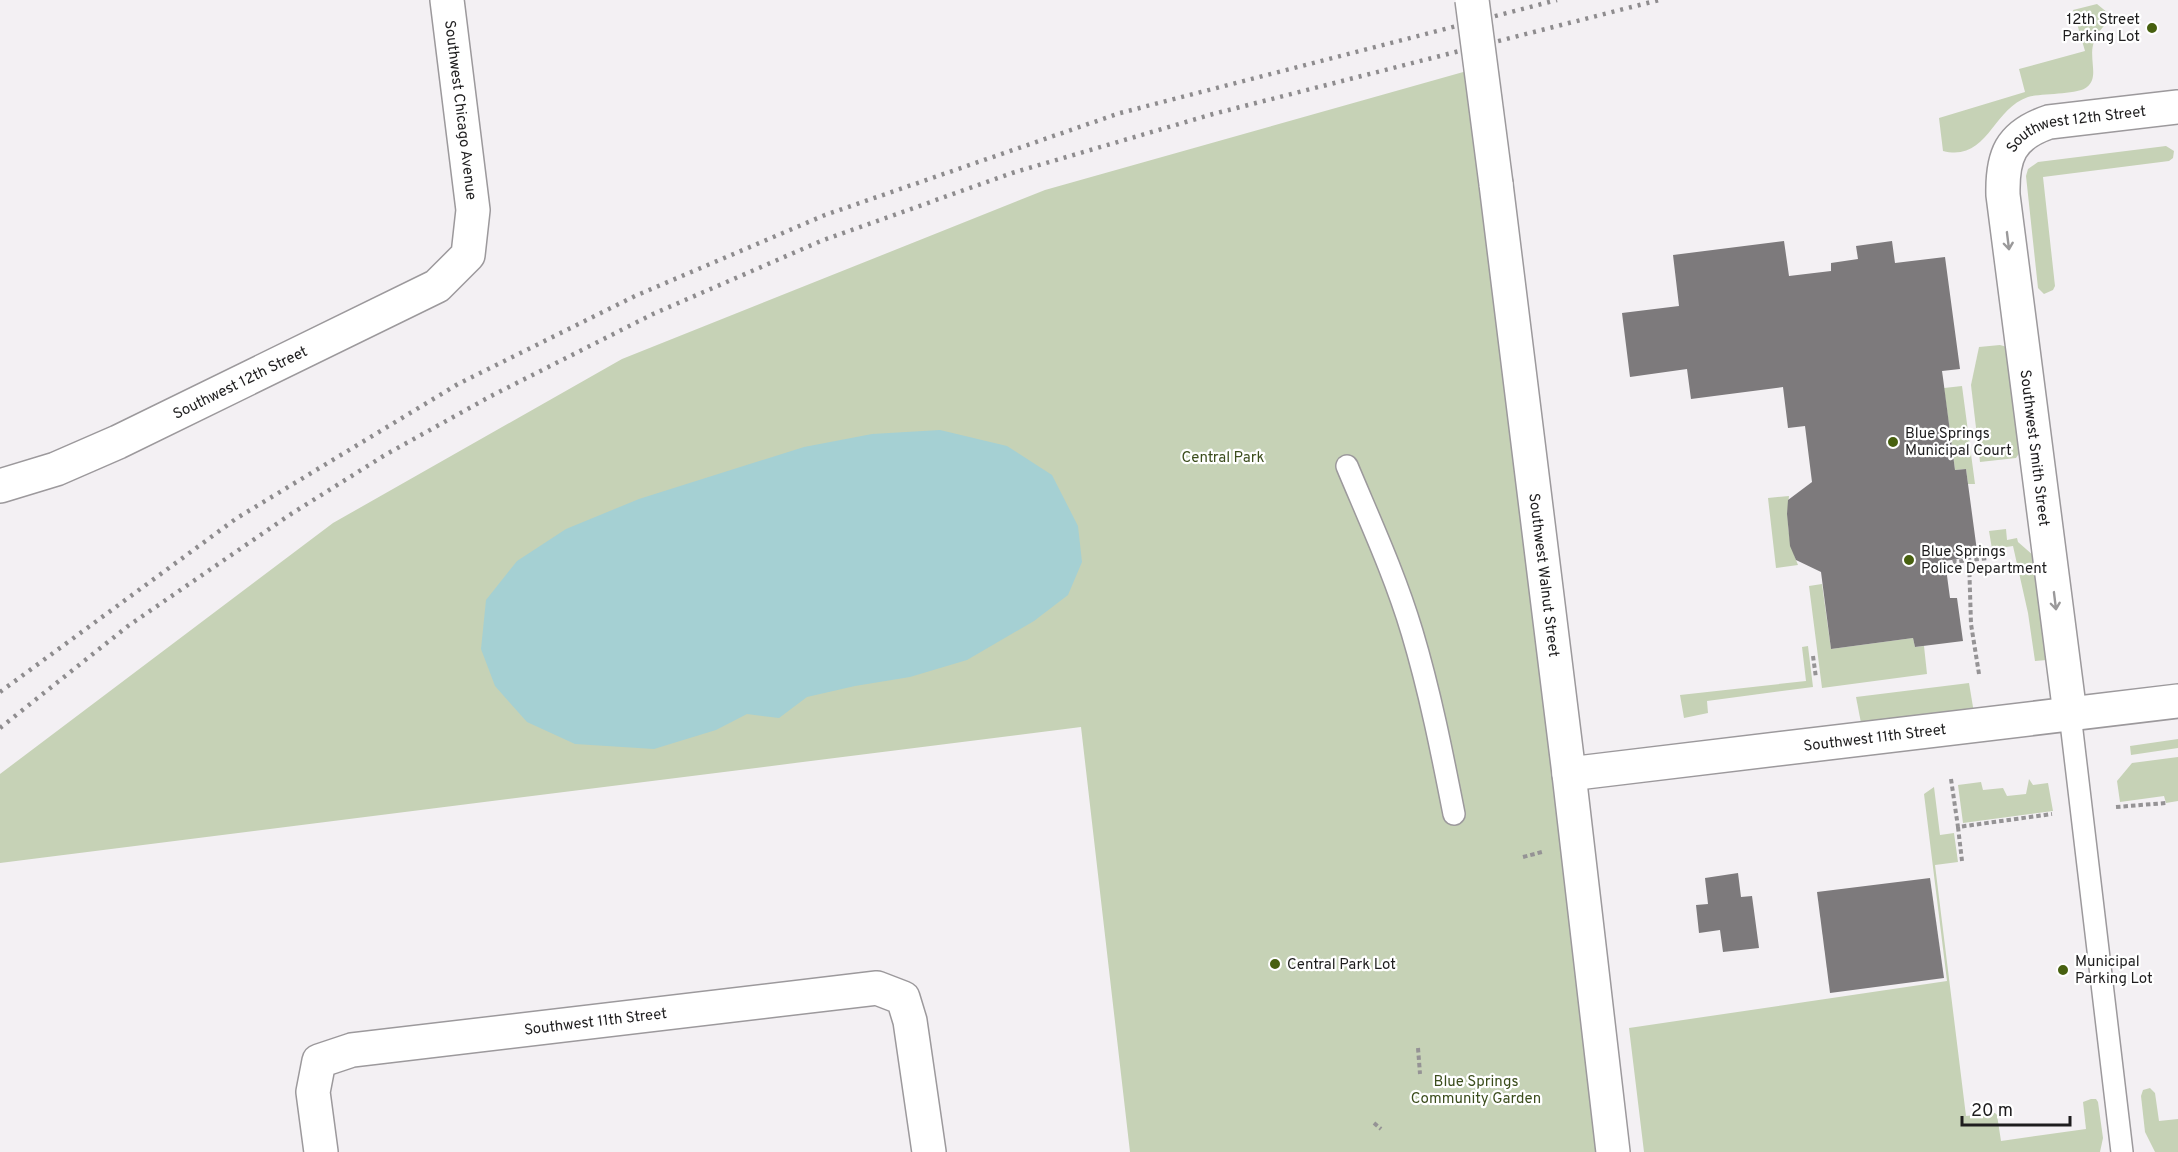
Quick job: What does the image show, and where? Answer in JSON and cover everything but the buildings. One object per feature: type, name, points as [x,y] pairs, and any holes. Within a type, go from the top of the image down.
[{"type":"street","name":"Southwest Chicago Avenue","points":[[447,0],[473,210],[468,255]]},
{"type":"street","name":"Southwest Walnut Street","points":[[1472,0],[1569,774],[1613,1152]]},
{"type":"street","name":"Southwest 12th Street","points":[[2003,183],[2007,157],[2012,146],[2016,140],[2035,127],[2049,122],[2178,107]]},
{"type":"street","name":"Southwest Smith Street","points":[[2003,183],[2070,714]]},
{"type":"street","name":"Southwest 12th Street","points":[[0,486],[56,469],[118,442],[437,286],[468,255]]},
{"type":"street","name":"Southwest 11th Street","points":[[1569,774],[2178,701]]},
{"type":"street","name":"Southwest 11th Street","points":[[321,1152],[313,1092],[319,1061],[352,1050],[877,988],[903,998],[910,1021],[929,1152]]},
{"type":"lane","points":[[1347,466],[1389,564],[1412,632],[1436,722],[1454,814]]},
{"type":"lane","points":[[2070,714],[2122,1152]]},
{"type":"path","points":[[1954,559],[1955,562],[1989,558]]},
{"type":"path","points":[[1969,560],[1971,624],[1979,674]]},
{"type":"path","points":[[1813,656],[1816,678]]},
{"type":"path","points":[[1951,779],[1962,861]]},
{"type":"path","points":[[2116,807],[2166,803]]},
{"type":"path","points":[[1958,827],[2059,813]]},
{"type":"path","points":[[1523,857],[1544,852]]},
{"type":"path","points":[[1418,1048],[1420,1074]]},
{"type":"path","points":[[1374,1123],[1381,1129]]},
{"type":"green space","points":[[2097,4],[2114,18],[2102,28],[2095,38],[2092,81],[2087,87],[2082,90],[2028,97],[2016,103],[1980,142],[1970,149],[1958,152],[1943,151],[1939,118],[2025,92],[2019,69],[2085,51],[2073,10]]},
{"type":"green space","name":"Central Park","points":[[1481,67],[1613,1152],[1130,1152],[1081,727],[0,863],[0,774],[333,523],[622,359],[1045,190]]},
{"type":"green space","points":[[2166,146],[2174,151],[2173,158],[2169,161],[2043,177],[2055,286],[2053,290],[2044,294],[2038,288],[2026,176],[2028,169],[2038,162]]},
{"type":"green space","points":[[2000,345],[2007,347],[2020,452],[2016,458],[1980,462],[1971,385],[1979,347]]},
{"type":"green space","points":[[1962,386],[1975,484],[1968,484],[1966,469],[1955,470],[1944,388]]},
{"type":"green space","points":[[1789,496],[1789,531],[1798,565],[1776,568],[1768,498]]},
{"type":"green space","points":[[2006,529],[2007,540],[2017,538],[2018,542],[2034,556],[2047,660],[2035,661],[2028,613],[2013,546],[1992,549],[1989,531]]},
{"type":"green space","points":[[1822,584],[1831,649],[1913,638],[1915,647],[1924,646],[1927,674],[1822,688],[1809,586]]},
{"type":"green space","points":[[1808,646],[1813,687],[1707,701],[1708,713],[1684,718],[1680,695],[1806,681],[1802,647]]},
{"type":"green space","points":[[1969,683],[1974,713],[1861,723],[1856,697]]},
{"type":"green space","points":[[2178,739],[2178,748],[2131,755],[2130,746]]},
{"type":"green space","points":[[2178,757],[2178,801],[2166,803],[2164,796],[2120,802],[2117,781],[2132,763]]},
{"type":"green space","points":[[2029,779],[2033,785],[2048,783],[2053,811],[1963,823],[1958,785],[1981,782],[1983,790],[2003,788],[2007,796],[2026,794]]},
{"type":"green space","points":[[1934,787],[1940,835],[1954,833],[1958,862],[1935,865],[1966,1116],[1995,1113],[2001,1141],[2086,1129],[2083,1102],[2096,1099],[2103,1138],[2100,1152],[1644,1152],[1629,1028],[1947,981],[1924,794]]},
{"type":"green space","points":[[2150,1088],[2155,1093],[2159,1121],[2178,1119],[2178,1152],[2155,1152],[2145,1132],[2141,1096],[2143,1090]]},
{"type":"water","points":[[940,430],[1007,446],[1052,475],[1078,526],[1082,562],[1068,595],[1034,621],[967,660],[910,677],[807,697],[779,718],[747,714],[716,730],[654,749],[575,744],[527,722],[495,686],[481,649],[486,600],[517,561],[566,529],[639,499],[804,447],[872,434]]},
{"type":"railway","points":[[0,692],[237,518],[458,384],[635,296],[825,215],[1120,113],[1557,0]]},
{"type":"railway","points":[[0,728],[128,626],[291,514],[385,455],[491,396],[653,314],[821,241],[1012,173],[1213,114],[1659,0]]},
{"type":"place","name":"12th Street Parking Lot","points":[[2152,28]]},
{"type":"place","name":"Blue Springs Municipal Court","points":[[1893,442]]},
{"type":"place","name":"Blue Springs Police Department","points":[[1909,560]]},
{"type":"place","name":"Central Park Lot","points":[[1275,964]]},
{"type":"place","name":"Municipal Parking Lot","points":[[2063,970]]},
{"type":"park label","name":"Blue Springs Community Garden","points":[[1476,1090]]}]
